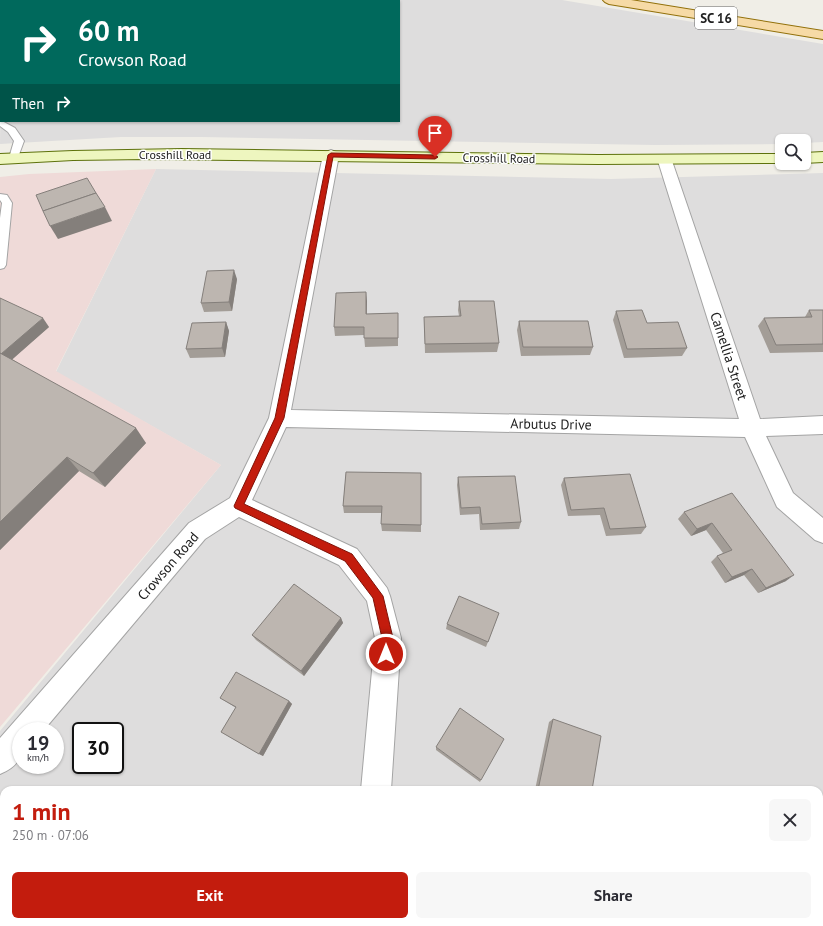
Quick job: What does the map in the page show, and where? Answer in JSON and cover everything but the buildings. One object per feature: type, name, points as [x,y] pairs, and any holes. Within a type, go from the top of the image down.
[{"type":"main road","name":"SC 16","points":[[609,0],[823,35]]},
{"type":"main road","name":"Crosshill Road","points":[[7,159],[65,154],[153,153],[666,161],[775,159]]},
{"type":"main road","points":[[811,158],[823,157]]},
{"type":"street","points":[[331,155],[279,418],[238,506],[348,557],[378,596],[388,638],[376,786]]},
{"type":"street","name":"Camellia Street","points":[[666,161],[752,428],[785,500],[823,532]]},
{"type":"street","name":"Arbutus Drive","points":[[279,418],[752,428],[823,426]]},
{"type":"street","name":"Crowson Road","points":[[33,722],[197,531],[238,506]]},
{"type":"street","points":[[0,760],[12,746]]},
{"type":"lane","points":[[0,123],[6,125],[15,132],[19,141],[7,159]]},
{"type":"lane","points":[[0,197],[3,197],[7,202],[0,265]]},
{"type":"shaded area","points":[[400,0],[562,0],[823,44],[823,142],[811,143],[811,134],[775,134],[775,144],[655,145],[202,137],[121,137],[0,144],[0,122],[400,122]]},
{"type":"shaded area","points":[[156,169],[611,179],[823,173],[823,786],[0,786],[0,731],[221,465],[56,372]]},
{"type":"shaded area","points":[[156,169],[56,371],[221,465],[0,727],[0,177],[29,174]]},
{"type":"route","points":[[386,654],[388,638],[378,596],[348,557],[238,506],[279,418],[331,155],[435,157]]}]
